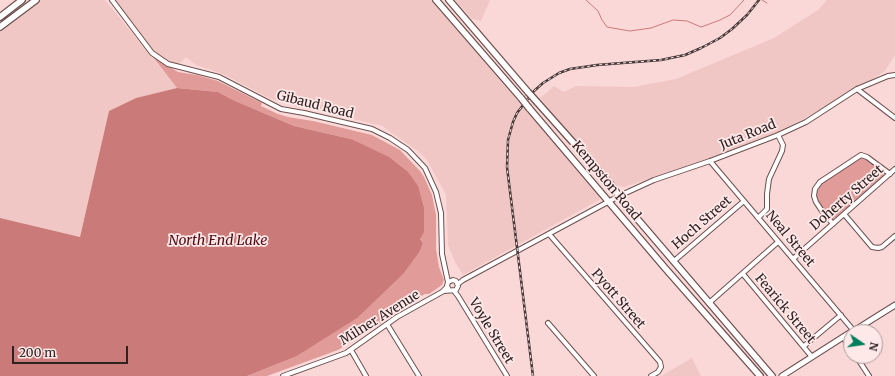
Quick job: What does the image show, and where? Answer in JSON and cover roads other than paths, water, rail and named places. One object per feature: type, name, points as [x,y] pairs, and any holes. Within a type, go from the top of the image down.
[{"type":"main road","points":[[0,17],[22,0]]},
{"type":"main road","points":[[0,27],[36,0]]},
{"type":"main road","name":"Kempston Road","points":[[436,0],[760,376]]},
{"type":"main road","name":"Kempston Road","points":[[449,0],[619,196],[772,376]]},
{"type":"street","name":"Gibaud Road","points":[[112,0],[152,53],[163,61],[174,66],[219,77],[280,109],[304,112],[375,131],[390,138],[408,150],[425,168],[436,192],[441,213],[442,254],[444,266],[447,276],[453,286]]},
{"type":"street","name":"Juta Road","points":[[609,201],[654,180],[710,161],[806,122],[857,89],[888,76],[895,75]]},
{"type":"street","points":[[857,89],[895,118]]},
{"type":"street","points":[[758,218],[767,209],[769,179],[782,151],[783,145],[778,134]]},
{"type":"street","points":[[833,224],[822,211],[814,196],[815,189],[820,182],[861,155],[867,157],[890,174]]},
{"type":"street","name":"Neal Street","points":[[710,161],[841,315],[847,324]]},
{"type":"street","name":"Doherty Street","points":[[793,259],[895,169]]},
{"type":"street","name":"Milner Avenue","points":[[283,376],[351,350],[403,313],[609,201]]},
{"type":"street","name":"Hoch Street","points":[[674,261],[744,201]]},
{"type":"street","points":[[844,214],[872,247],[882,247],[895,236]]},
{"type":"street","name":"Pyott Street","points":[[549,234],[660,362],[661,367],[658,372],[651,376]]},
{"type":"street","points":[[710,303],[778,242]]},
{"type":"street","name":"Fearick Street","points":[[742,274],[812,357]]},
{"type":"street","name":"Voyle Street","points":[[453,286],[507,376]]},
{"type":"street","points":[[865,324],[895,305]]},
{"type":"street","points":[[804,346],[841,315]]},
{"type":"street","points":[[548,323],[594,376]]},
{"type":"street","points":[[387,324],[418,376]]},
{"type":"street","points":[[782,376],[843,337]]},
{"type":"street","points":[[351,350],[366,376]]},
{"type":"street","points":[[861,364],[868,376]]},
{"type":"water","name":"North End Lake","points":[[177,88],[218,92],[294,126],[351,139],[389,157],[408,172],[418,186],[424,208],[424,232],[420,239],[423,243],[420,251],[403,274],[357,318],[295,357],[247,376],[0,376],[0,218],[80,237],[109,111],[136,98]]},
{"type":"waterway","points":[[586,0],[598,11],[607,27],[630,31],[651,28],[673,20],[687,21],[701,27],[730,15],[744,0]]},
{"type":"waterway","points":[[762,0],[767,3]]},
{"type":"railway","points":[[533,376],[507,167],[508,140],[517,113],[534,91],[543,83],[559,73],[570,69],[597,65],[661,60],[685,55],[701,48],[720,38],[732,29],[747,15],[759,0]]}]
